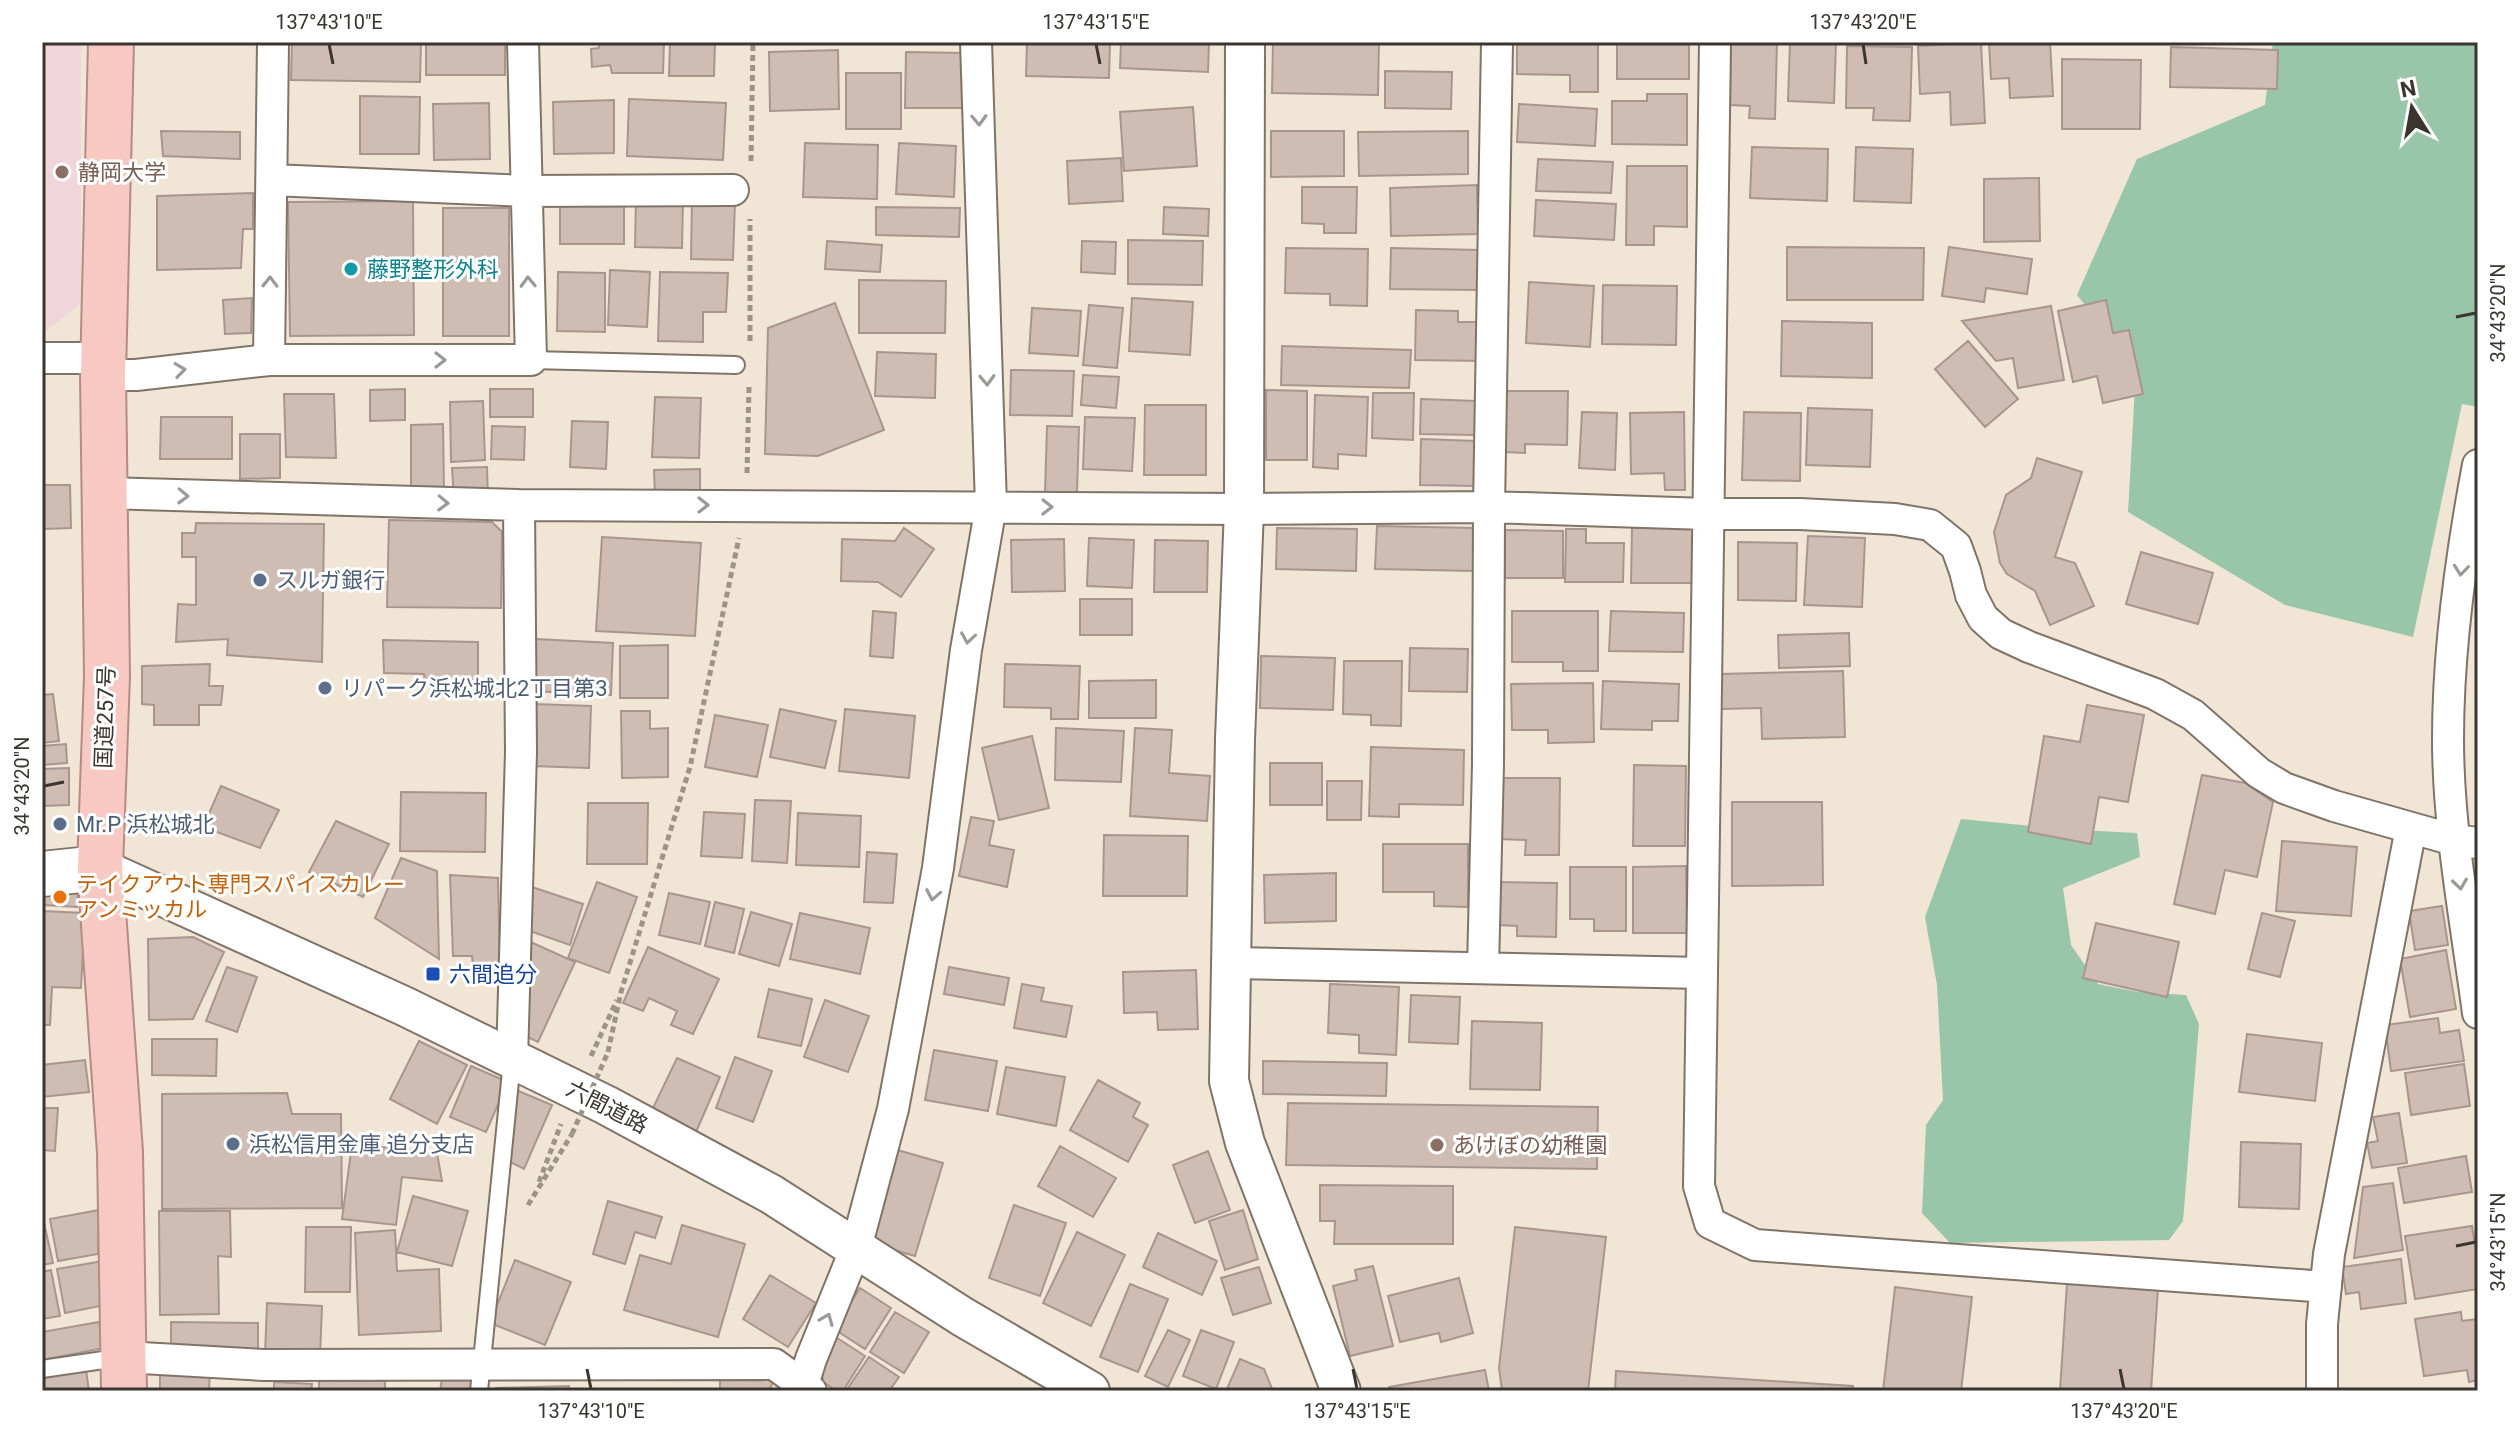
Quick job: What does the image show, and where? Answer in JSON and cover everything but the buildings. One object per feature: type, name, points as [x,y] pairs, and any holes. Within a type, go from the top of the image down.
[{"type":"highway","name":"国道257号","points":[[111,42],[103,365],[107,676],[100,868],[120,1152],[124,1374]]},
{"type":"main road","points":[[42,874],[100,868]]},
{"type":"street","points":[[269,360],[273,42]]},
{"type":"street","points":[[42,358],[83,358],[136,375],[269,360],[531,360],[523,42]]},
{"type":"street","points":[[124,1374],[264,1365],[481,1378],[774,1364],[805,1389],[811,1359],[856,1248],[893,1109],[938,868],[966,650],[991,506],[976,42]]},
{"type":"street","points":[[1245,42],[1244,509],[1235,739],[1229,1081],[1245,1143],[1341,1391]]},
{"type":"street","points":[[1483,968],[1497,42]]},
{"type":"street","points":[[1715,42],[1699,1186],[1710,1223],[1755,1245],[2326,1287]]},
{"type":"street","points":[[272,180],[527,191],[733,190]]},
{"type":"street","points":[[2478,465],[2464,539],[2450,669],[2448,741],[2466,842],[2478,1013]]},
{"type":"street","points":[[105,493],[519,505],[1244,509],[1489,507],[1895,519],[1930,525],[1956,546],[1971,595],[1983,618],[2001,634],[2168,701],[2193,715],[2259,773],[2284,788],[2334,806],[2466,842]]},
{"type":"street","points":[[512,1059],[521,752],[519,505]]},
{"type":"street","points":[[2322,1391],[2322,1324],[2329,1254],[2411,828]]},
{"type":"street","name":"六間道路","points":[[100,868],[404,1006],[606,1105],[771,1194],[963,1317],[1090,1391]]},
{"type":"street","points":[[1231,963],[1702,973]]},
{"type":"lane","points":[[531,360],[736,365]]},
{"type":"lane","points":[[481,1378],[512,1059]]},
{"type":"lane","points":[[42,1369],[124,1374]]},
{"type":"path","points":[[534,1195],[572,1134],[608,1052],[621,992]]},
{"type":"shaded area","name":"静岡大学","points":[[42,42],[81,42],[81,303],[46,331],[42,331]]},
{"type":"green space","points":[[2273,42],[2478,42],[2478,407],[2462,404],[2413,637],[2285,605],[2128,512],[2136,369],[2077,295],[2137,159],[2265,105]]},
{"type":"green space","points":[[1961,819],[2137,833],[2140,857],[2063,888],[2071,945],[2098,984],[2138,992],[2186,995],[2199,1024],[2183,1221],[2169,1240],[1950,1243],[1922,1213],[1926,1125],[1943,1100],[1937,985],[1925,917]]},
{"type":"place","name":"静岡大学","points":[[62,172]]},
{"type":"place","name":"藤野整形外科","points":[[351,269]]},
{"type":"place","name":"スルガ銀行","points":[[260,580]]},
{"type":"place","name":"リパーク浜松城北2丁目第3","points":[[325,688]]},
{"type":"place","name":"Mr.P 浜松城北","points":[[60,824]]},
{"type":"place","name":"テイクアウト専門スパイスカレー アンミッカル","points":[[60,897]]},
{"type":"place","name":"六間追分","points":[[433,974]]},
{"type":"place","name":"浜松信用金庫 追分支店","points":[[233,1144]]},
{"type":"place","name":"あけぼの幼稚園","points":[[1437,1145]]}]
